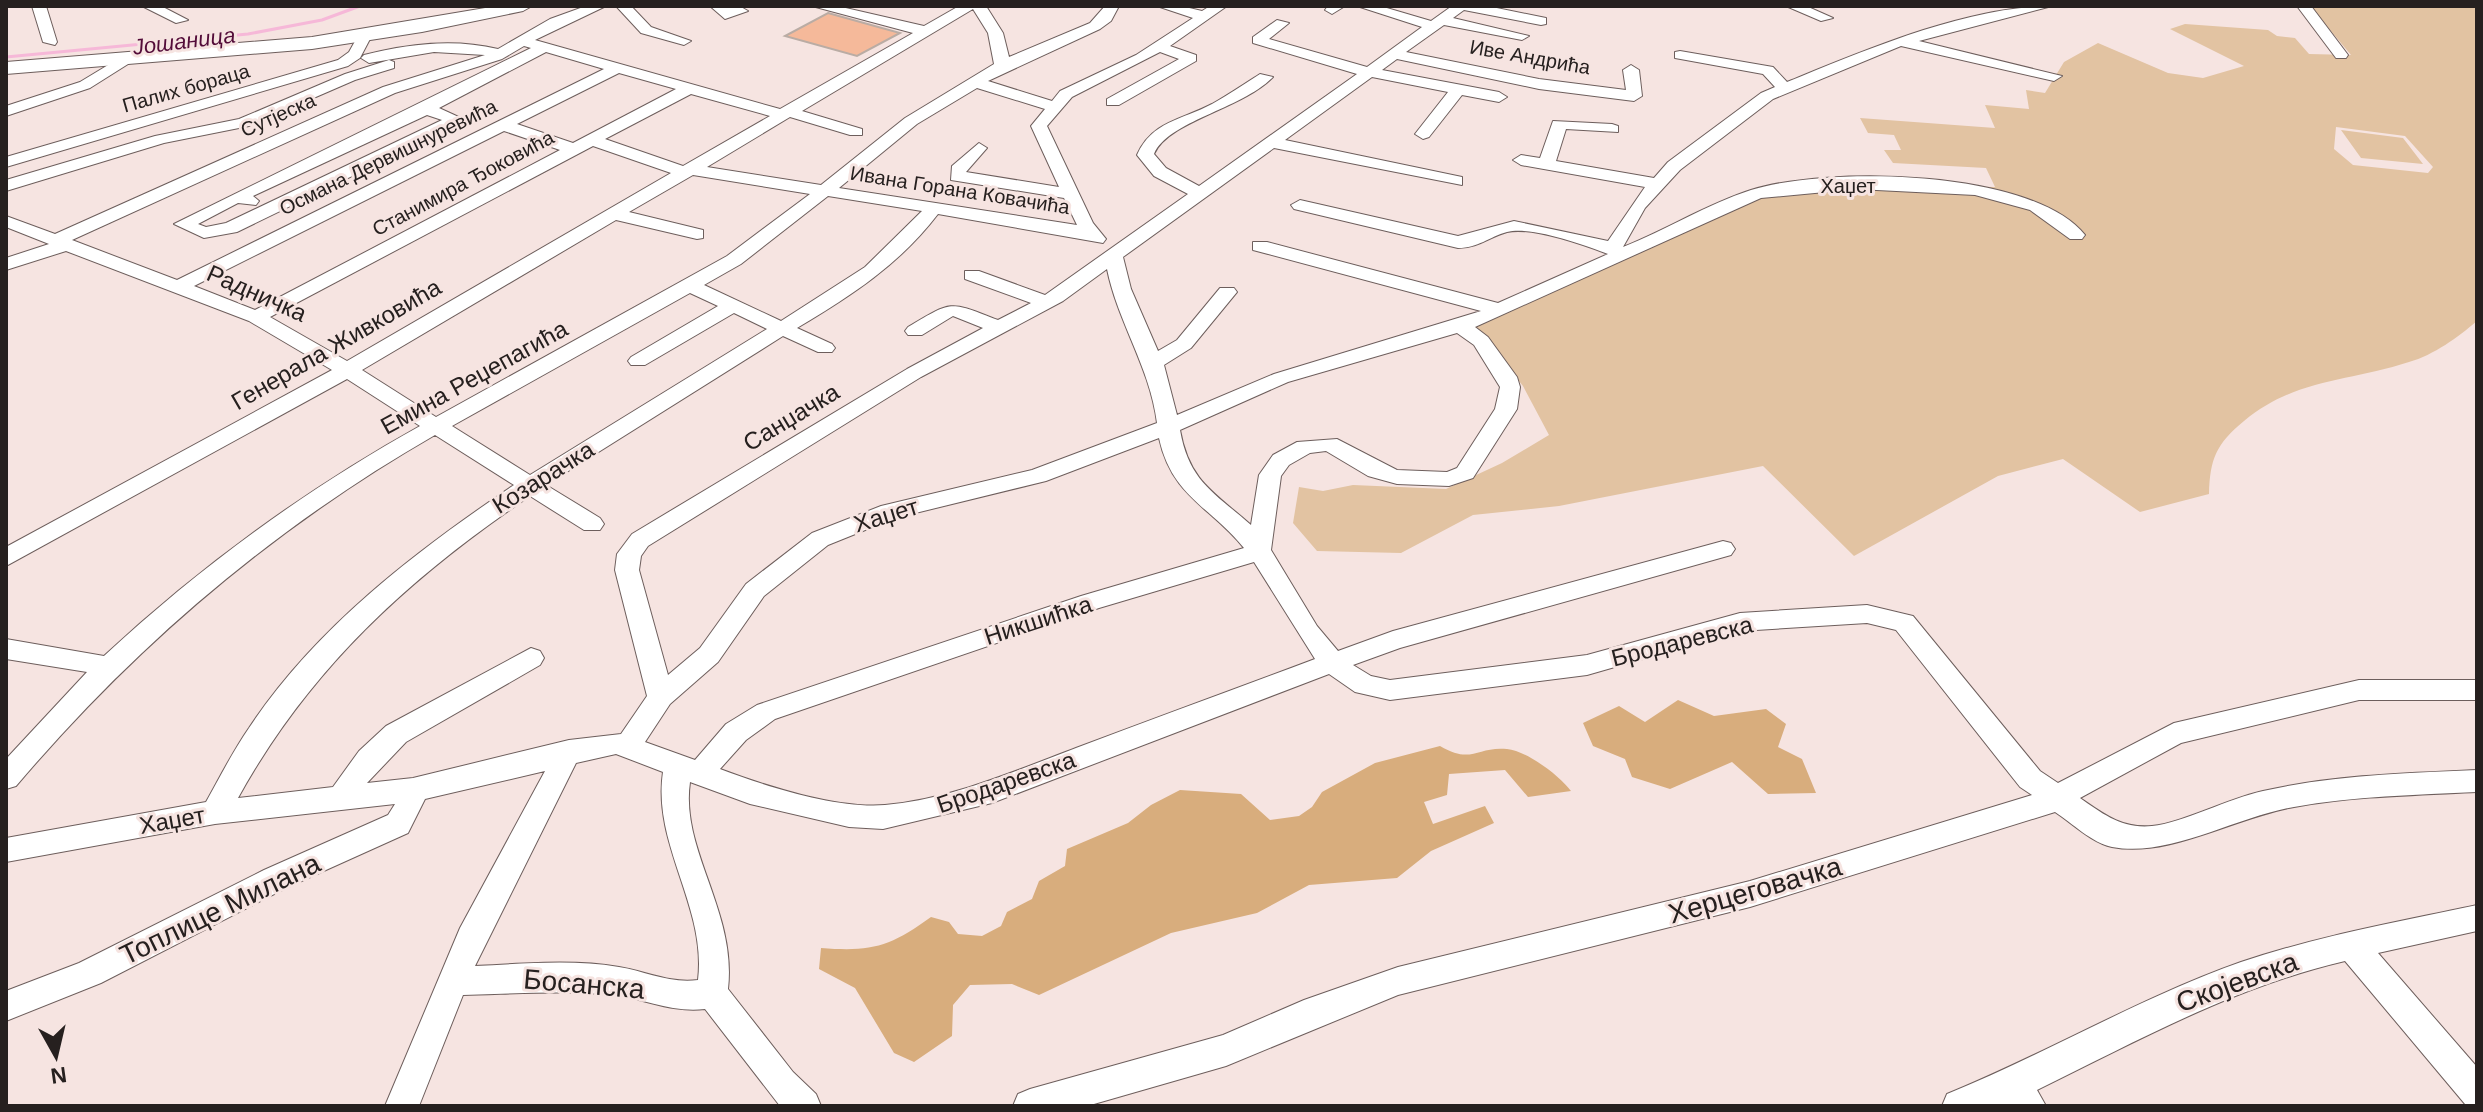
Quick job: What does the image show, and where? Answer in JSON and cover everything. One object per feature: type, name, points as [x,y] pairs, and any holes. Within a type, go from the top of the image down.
[{"type":"main road","points":[[6,68],[364,37],[523,6]]},
{"type":"street","points":[[39,6],[50,42]]},
{"type":"street","points":[[149,6],[181,20]]},
{"type":"street","name":"Сутјеска","points":[[6,264],[62,242],[389,90],[500,54],[565,18],[599,6]]},
{"type":"street","points":[[623,6],[646,30],[684,41]]},
{"type":"street","points":[[819,6],[925,31]]},
{"type":"street","name":"Генерала Живковића","points":[[6,558],[347,370],[783,112],[969,6]]},
{"type":"street","points":[[978,6],[986,15],[1000,49],[1002,66]]},
{"type":"street","name":"Емина Реџепагића","points":[[6,778],[113,667],[217,570],[275,526],[353,475],[690,286],[760,242],[911,121],[1002,66],[1084,33],[1106,18],[1112,6]]},
{"type":"street","points":[[1164,6],[1203,16]]},
{"type":"street","points":[[1220,6],[1160,47],[1070,91],[1053,106],[1038,130],[1091,233],[1114,257],[1450,14],[1521,32]]},
{"type":"street","points":[[1364,6],[1541,21]]},
{"type":"street","points":[[1793,6],[1826,18]]},
{"type":"street","points":[[1300,205],[1458,242],[1480,241],[1508,226],[1617,250],[1629,218],[1657,184],[1685,156],[1724,131],[1743,112],[1785,89],[1900,41],[2045,6]]},
{"type":"street","points":[[2304,6],[2341,55]]},
{"type":"street","name":"Иве Андрића","points":[[1282,23],[1258,40],[1368,72],[1499,97]]},
{"type":"street","points":[[348,60],[362,45],[364,37]]},
{"type":"street","points":[[522,41],[856,132]]},
{"type":"street","points":[[1900,41],[2054,76]]},
{"type":"street","name":"Палих бораца","points":[[6,162],[348,60],[437,45],[471,47],[500,54]]},
{"type":"street","points":[[426,109],[456,90],[545,47]]},
{"type":"street","points":[[1113,102],[1191,58],[1160,47]]},
{"type":"street","name":"Иве Андрића","points":[[1393,54],[1539,84],[1634,96],[1631,70]]},
{"type":"street","points":[[1680,55],[1768,70],[1785,89]]},
{"type":"street","points":[[6,111],[76,89],[109,73],[128,59]]},
{"type":"street","points":[[6,186],[161,139],[243,123],[350,77],[389,65]]},
{"type":"street","name":"Османа Дервишнуревића","points":[[178,287],[618,68]]},
{"type":"street","points":[[1200,194],[1160,172],[1145,155],[1150,142],[1158,132],[1214,110],[1265,77]]},
{"type":"street","points":[[975,82],[1053,106]]},
{"type":"street","name":"Станимира Ђоковића","points":[[256,317],[690,88]]},
{"type":"street","points":[[1423,134],[1458,90]]},
{"type":"street","points":[[426,109],[453,120],[583,144],[687,170],[822,190]]},
{"type":"street","name":"Радничка","points":[[426,109],[183,224],[200,232],[217,232],[453,120]]},
{"type":"street","points":[[1547,164],[1559,124],[1612,129]]},
{"type":"street","points":[[1269,142],[1456,181]]},
{"type":"street","points":[[979,148],[958,170],[957,176],[1069,194]]},
{"type":"street","points":[[336,150],[370,161]]},
{"type":"street","points":[[1521,160],[1657,184]]},
{"type":"street","name":"Хаџет","points":[[6,850],[215,812],[413,790],[569,751],[606,744],[629,744],[661,697],[709,655],[755,590],[820,539],[889,512],[1038,476],[1281,378],[1461,326],[1501,310],[1617,250],[1749,196],[1800,186],[1986,191],[2035,206],[2076,235]]},
{"type":"street","name":"Ивана Горана Ковачића","points":[[822,190],[1091,233]]},
{"type":"street","points":[[237,197],[270,209]]},
{"type":"street","name":"Козарачка","points":[[215,812],[247,752],[311,671],[424,559],[527,487],[782,328],[886,259],[911,237],[933,209]]},
{"type":"street","points":[[613,214],[697,234]]},
{"type":"street","name":"Радничка","points":[[6,221],[256,317],[347,370],[527,487],[592,524]]},
{"type":"street","points":[[1260,246],[1501,310]]},
{"type":"street","name":"Санџачка","points":[[661,697],[627,570],[634,545],[826,425],[1047,302],[1114,257]]},
{"type":"street","name":"Бродаревска","points":[[1114,257],[1119,292],[1153,363],[1184,476],[1248,536],[1331,663],[1358,685],[1390,690],[1587,665],[1740,622],[1847,614],[1883,616],[1904,623],[2012,761],[2055,800],[2111,835],[2153,838],[2239,808],[2295,795],[2386,785],[2477,781]]},
{"type":"street","points":[[972,275],[1047,302]]},
{"type":"street","points":[[690,286],[825,348]]},
{"type":"street","points":[[1153,363],[1184,344],[1227,292]]},
{"type":"street","points":[[638,361],[732,306]]},
{"type":"street","points":[[915,331],[952,309],[998,327]]},
{"type":"street","points":[[1259,552],[1273,470],[1297,450],[1329,444],[1386,475],[1429,479],[1462,476],[1506,409],[1510,387],[1503,371],[1481,341],[1461,326]]},
{"type":"street","name":"Бродаревска","points":[[629,744],[750,792],[849,815],[883,817],[906,813],[982,795],[1393,640],[1723,549]]},
{"type":"street","name":"Никшићка","points":[[689,770],[744,725],[774,709],[1090,602],[1259,552]]},
{"type":"street","points":[[6,649],[113,667]]},
{"type":"street","points":[[340,800],[369,759],[396,734],[531,658]]},
{"type":"street","name":"Херцеговачка","points":[[1030,1106],[1226,1050],[1387,985],[1750,894],[2055,800],[2087,779],[2174,734],[2359,690],[2477,690]]},
{"type":"street","points":[[402,1106],[456,981],[471,938],[569,751]]},
{"type":"street","points":[[689,770],[673,783],[681,832],[716,944],[712,993],[781,1083],[804,1106]]},
{"type":"street","name":"Топлице Милана","points":[[6,1006],[90,973],[275,879],[398,824],[406,814],[413,790]]},
{"type":"street","name":"Скојевска","points":[[1959,1106],[2020,1096],[2151,1014],[2284,961],[2477,918]]},
{"type":"street","points":[[2353,947],[2477,1092]]},
{"type":"street","name":"Босанска","points":[[456,981],[573,977],[618,981],[682,997],[712,993]]},
{"type":"shaded area","points":[[2310,6],[2477,6],[2477,321],[2428,355],[2387,369],[2303,389],[2264,407],[2234,429],[2221,445],[2213,462],[2209,494],[2140,512],[2063,459],[1998,476],[1854,556],[1763,466],[1559,506],[1473,515],[1401,553],[1317,551],[1293,523],[1299,487],[1323,491],[1353,485],[1446,489],[1502,463],[1549,435],[1523,386],[1475,327],[1501,310],[1756,194],[1844,185],[1995,187],[1986,168],[1893,163],[1884,150],[1901,150],[1894,135],[1868,133],[1860,118],[1995,128],[1985,105],[2029,109],[2026,90],[2045,93],[2064,62],[2098,43],[2168,73],[2203,78],[2244,66],[2170,29],[2185,24],[2268,30],[2277,36],[2295,38],[2309,54],[2351,55]],"holes":[[[2336,127],[2405,136],[2433,167],[2428,173],[2353,165],[2334,149]]]},
{"type":"shaded area","points":[[2341,130],[2403,138],[2423,164],[2361,158]]},
{"type":"shaded area","points":[[1678,700],[1714,716],[1766,709],[1786,724],[1778,747],[1802,759],[1816,793],[1768,794],[1732,762],[1670,789],[1632,777],[1625,759],[1593,746],[1583,723],[1619,706],[1645,722]]},
{"type":"shaded area","points":[[1440,746],[1467,755],[1497,749],[1524,754],[1559,778],[1571,791],[1528,797],[1505,770],[1449,774],[1447,795],[1424,802],[1433,824],[1485,806],[1494,823],[1431,851],[1397,878],[1309,885],[1257,913],[1171,933],[1039,995],[1012,984],[970,985],[953,1005],[952,1036],[914,1062],[894,1053],[855,988],[819,969],[821,948],[854,949],[879,945],[904,935],[931,917],[949,922],[958,934],[982,936],[1001,926],[1007,912],[1032,899],[1039,881],[1065,866],[1067,849],[1128,823],[1151,805],[1180,790],[1241,794],[1270,820],[1299,816],[1312,807],[1322,792],[1375,763]]},
{"type":"building","points":[[828,13],[900,33],[857,56],[785,36]]},
{"type":"waterway","name":"Јошаница","points":[[6,57],[248,34],[322,20],[360,6]]}]
